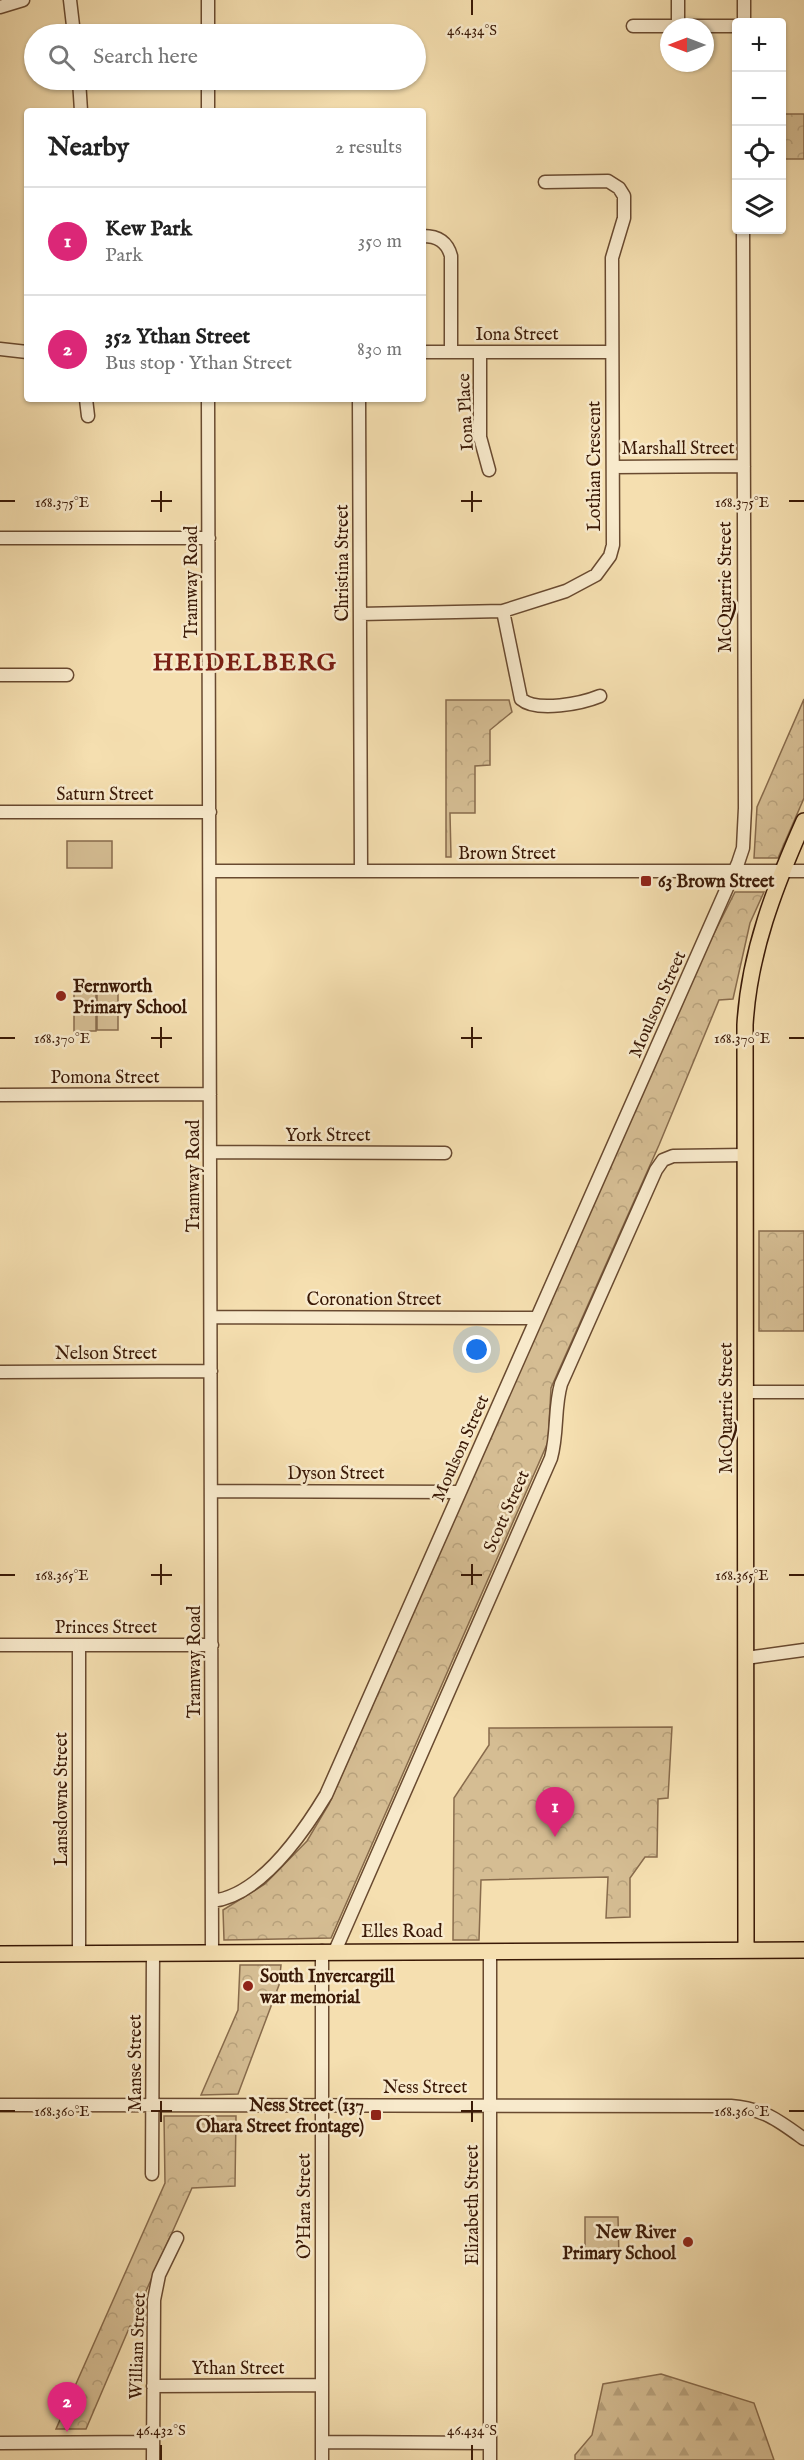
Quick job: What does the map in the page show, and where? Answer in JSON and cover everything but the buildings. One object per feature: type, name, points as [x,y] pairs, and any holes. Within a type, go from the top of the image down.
[{"type":"main road","points":[[782,870],[804,821]]},
{"type":"main road","name":"McQuarrie Street","points":[[746,1950],[745,1039],[747,998],[765,921],[782,870]]},
{"type":"main road","name":"Elles Road","points":[[0,1954],[804,1950]]},
{"type":"street","points":[[0,7],[23,0]]},
{"type":"street","points":[[70,0],[73,24]]},
{"type":"street","points":[[208,0],[208,24]]},
{"type":"street","points":[[678,0],[678,18]]},
{"type":"street","points":[[744,0],[744,18]]},
{"type":"street","points":[[633,26],[660,26]]},
{"type":"street","points":[[714,26],[732,26]]},
{"type":"street","points":[[80,90],[81,108]]},
{"type":"street","points":[[208,90],[208,108]]},
{"type":"street","name":"Lothian Crescent","points":[[360,614],[504,612],[566,591],[596,574],[610,556],[613,545],[612,258],[624,218],[622,191],[608,181],[545,182]]},
{"type":"street","name":"McQuarrie Street","points":[[735,871],[743,848],[745,824],[743,234]]},
{"type":"street","points":[[426,236],[433,236],[446,244],[451,256],[451,352]]},
{"type":"street","points":[[0,349],[24,351]]},
{"type":"street","name":"Iona Street","points":[[426,352],[612,352]]},
{"type":"street","name":"Iona Place","points":[[480,352],[480,437],[489,470]]},
{"type":"street","points":[[86,402],[88,416]]},
{"type":"street","name":"Tramway Road","points":[[208,402],[212,1952]]},
{"type":"street","name":"Christina Street","points":[[359,402],[361,871]]},
{"type":"street","name":"Marshall Street","points":[[613,466],[744,466]]},
{"type":"street","points":[[0,538],[209,538]]},
{"type":"street","points":[[504,612],[521,699],[535,705],[579,704],[600,696]]},
{"type":"street","points":[[0,675],[67,675]]},
{"type":"street","name":"Saturn Street","points":[[0,812],[210,812]]},
{"type":"street","name":"Brown Street","points":[[210,871],[804,871]]},
{"type":"street","name":"Moulson Street","points":[[212,1901],[225,1899],[244,1889],[277,1861],[305,1829],[326,1795],[735,871]]},
{"type":"street","name":"Pomona Street","points":[[0,1095],[210,1095]]},
{"type":"street","name":"York Street","points":[[210,1152],[445,1153]]},
{"type":"street","name":"Scott Street","points":[[329,1951],[551,1458],[556,1438],[557,1403],[561,1384],[656,1170],[663,1160],[673,1156],[745,1155]]},
{"type":"street","name":"Coronation Street","points":[[211,1317],[537,1318]]},
{"type":"street","name":"Nelson Street","points":[[0,1372],[211,1371]]},
{"type":"street","points":[[746,1392],[804,1392]]},
{"type":"street","name":"Dyson Street","points":[[212,1491],[460,1492]]},
{"type":"street","name":"Princes Street","points":[[0,1645],[212,1645]]},
{"type":"street","name":"Lansdowne Street","points":[[79,1645],[79,1954]]},
{"type":"street","points":[[746,1658],[804,1650]]},
{"type":"street","name":"O'Hara Street","points":[[322,2460],[322,2105],[329,1951]]},
{"type":"street","name":"Elizabeth Street","points":[[489,1951],[490,2460]]},
{"type":"street","name":"Manse Street","points":[[152,2174],[153,1953]]},
{"type":"street","name":"Ness Street","points":[[0,2105],[751,2108],[770,2114],[804,2139]]},
{"type":"street","name":"William Street","points":[[153,2460],[154,2300],[159,2275],[177,2238]]},
{"type":"street","name":"Ythan Street","points":[[153,2386],[322,2385]]},
{"type":"street","points":[[0,2443],[153,2442]]},
{"type":"street","points":[[322,2442],[490,2443]]},
{"type":"green space","points":[[786,114],[804,114],[804,159],[786,159]]},
{"type":"green space","points":[[804,699],[804,798],[778,858],[754,858],[757,807]]},
{"type":"green space","points":[[446,700],[509,700],[512,712],[490,730],[490,765],[475,766],[475,813],[450,813],[451,857],[446,857]]},
{"type":"green space","points":[[67,841],[112,841],[112,868],[67,868]]},
{"type":"green space","points":[[735,892],[764,892],[750,923],[733,999],[719,1000],[659,1145],[551,1388],[548,1442],[331,1938],[224,1940],[223,1910],[265,1884],[307,1841],[329,1804],[702,957]]},
{"type":"green space","points":[[97,988],[118,988],[118,1030],[97,1030]]},
{"type":"green space","points":[[74,989],[96,989],[96,1031],[74,1031]]},
{"type":"green space","points":[[759,1231],[804,1231],[804,1331],[759,1331]]},
{"type":"green space","points":[[672,1727],[668,1798],[658,1799],[657,1857],[645,1857],[630,1878],[630,1917],[606,1918],[608,1877],[481,1880],[479,1940],[453,1940],[454,1798],[489,1745],[489,1728]]},
{"type":"green space","points":[[240,1965],[281,1965],[279,1985],[238,2094],[201,2095],[238,2010]]},
{"type":"green space","points":[[164,2116],[236,2116],[235,2186],[192,2188],[146,2291],[145,2326],[130,2326],[86,2429],[56,2429],[165,2183]]},
{"type":"green space","points":[[585,2217],[618,2217],[619,2258],[585,2259]]},
{"type":"green space","points":[[661,2374],[754,2403],[774,2460],[575,2460],[575,2455],[592,2435],[603,2384]]},
{"type":"place","name":"63 Brown Street","points":[[646,881]]},
{"type":"place","name":"Fernworth Primary School","points":[[61,996]]},
{"type":"place","name":"Kew Park","points":[[555,1837]]},
{"type":"place","name":"South Invercargill war memorial","points":[[248,1986]]},
{"type":"place","name":"Ness Street (137 Ohara Street frontage)","points":[[376,2115]]},
{"type":"place","name":"New River Primary School","points":[[688,2242]]},
{"type":"place","name":"352 Ythan Street","points":[[67,2432]]},
{"type":"district","name":"HEIDELBERG","points":[[245,662]]}]
